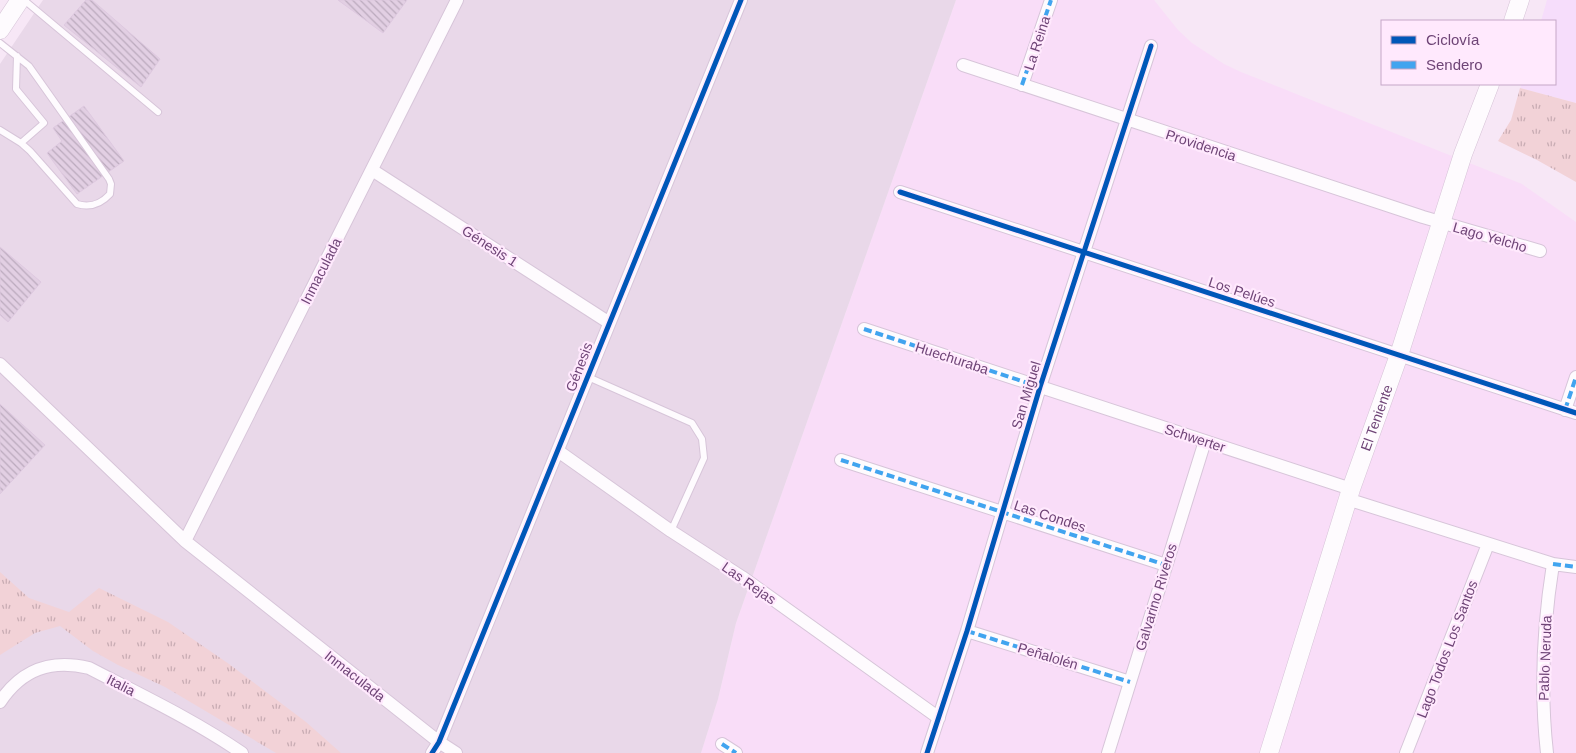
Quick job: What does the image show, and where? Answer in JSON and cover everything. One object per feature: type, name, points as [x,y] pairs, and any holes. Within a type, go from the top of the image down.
[{"type":"street","points":[[0,30],[22,0]]},
{"type":"street","name":"Inmaculada","points":[[185,541],[457,0]]},
{"type":"street","name":"Génesis","points":[[436,747],[741,0]]},
{"type":"street","name":"La Reina","points":[[1022,85],[1051,0]]},
{"type":"street","points":[[1513,20],[1520,0]]},
{"type":"street","name":"San Miguel","points":[[927,753],[967,631],[1040,387],[1151,46]]},
{"type":"street","name":"Providencia","points":[[963,65],[1440,222]]},
{"type":"street","name":"El Teniente","points":[[1268,753],[1349,494],[1399,355],[1463,154],[1490,85]]},
{"type":"street","name":"Génesis 1","points":[[372,170],[608,322]]},
{"type":"street","name":"Los Pelúes","points":[[900,192],[1570,411]]},
{"type":"street","name":"Lago Yelcho","points":[[1440,222],[1540,252]]},
{"type":"street","name":"Huechuraba","points":[[864,329],[1040,387]]},
{"type":"street","name":"Inmaculada","points":[[0,364],[185,541],[436,747],[456,753]]},
{"type":"street","points":[[1570,411],[1576,376]]},
{"type":"street","name":"Schwerter","points":[[1040,387],[1205,441],[1488,544],[1553,564],[1576,568]]},
{"type":"street","name":"Galvarino Riveros","points":[[1108,753],[1205,441]]},
{"type":"street","name":"Las Rejas","points":[[558,451],[671,532],[742,577],[939,718]]},
{"type":"street","name":"Las Condes","points":[[841,460],[1166,565]]},
{"type":"street","name":"Lago Todos Los Santos","points":[[1406,753],[1488,544]]},
{"type":"street","name":"Pablo Neruda","points":[[1547,753],[1543,668],[1544,634],[1553,564]]},
{"type":"street","name":"Peñalolén","points":[[967,631],[1130,682]]},
{"type":"street","name":"Italia","points":[[0,702],[20,680],[36,670],[47,665],[74,664],[89,668],[188,719],[215,734],[242,753]]},
{"type":"street","points":[[722,744],[736,753]]},
{"type":"lane","points":[[22,0],[158,112]]},
{"type":"lane","points":[[0,43],[29,66],[109,180],[111,184],[110,194],[97,205],[84,206],[77,204],[21,143],[0,130]]},
{"type":"lane","points":[[17,56],[16,89],[44,123],[21,143]]},
{"type":"lane","points":[[588,377],[692,423],[702,439],[704,458],[671,532]]},
{"type":"shaded area","points":[[43,0],[956,0],[736,623],[718,699],[701,753],[0,753],[0,64]]},
{"type":"shaded area","points":[[956,0],[1154,0],[1178,30],[1192,43],[1224,64],[1522,184],[1576,222],[1576,753],[701,753],[718,699],[736,623]]},
{"type":"shaded area","points":[[1547,0],[1576,0],[1576,103],[1520,88],[1522,85],[1556,85],[1556,20],[1541,20]]},
{"type":"green space","points":[[1520,88],[1576,103],[1576,182],[1498,141],[1511,120]]},
{"type":"green space","points":[[0,572],[29,598],[69,612],[99,588],[168,622],[229,664],[306,722],[341,753],[276,753],[165,687],[93,651],[60,626],[35,633],[0,655]]},
{"type":"building","points":[[86,0],[92,0],[160,59],[141,87],[64,25]]},
{"type":"building","points":[[338,0],[407,0],[383,33]]},
{"type":"building","points":[[84,106],[124,161],[77,194],[47,153],[62,141],[53,128]]},
{"type":"building","points":[[0,247],[41,282],[8,322],[0,315]]},
{"type":"building","points":[[0,404],[45,445],[0,494]]},
{"type":"marked path","points":[[1022,85],[1051,0]]},
{"type":"marked path","points":[[864,329],[1040,387]]},
{"type":"marked path","points":[[1565,410],[1576,377]]},
{"type":"marked path","points":[[841,460],[1166,565]]},
{"type":"marked path","points":[[1553,564],[1576,567]]},
{"type":"marked path","points":[[967,631],[1130,682]]},
{"type":"marked path","points":[[722,744],[736,753]]},
{"type":"cycle path","points":[[432,753],[439,742],[741,0]]},
{"type":"cycle path","points":[[927,753],[967,631],[1040,387],[1151,46]]},
{"type":"cycle path","points":[[900,192],[1576,413]]}]
